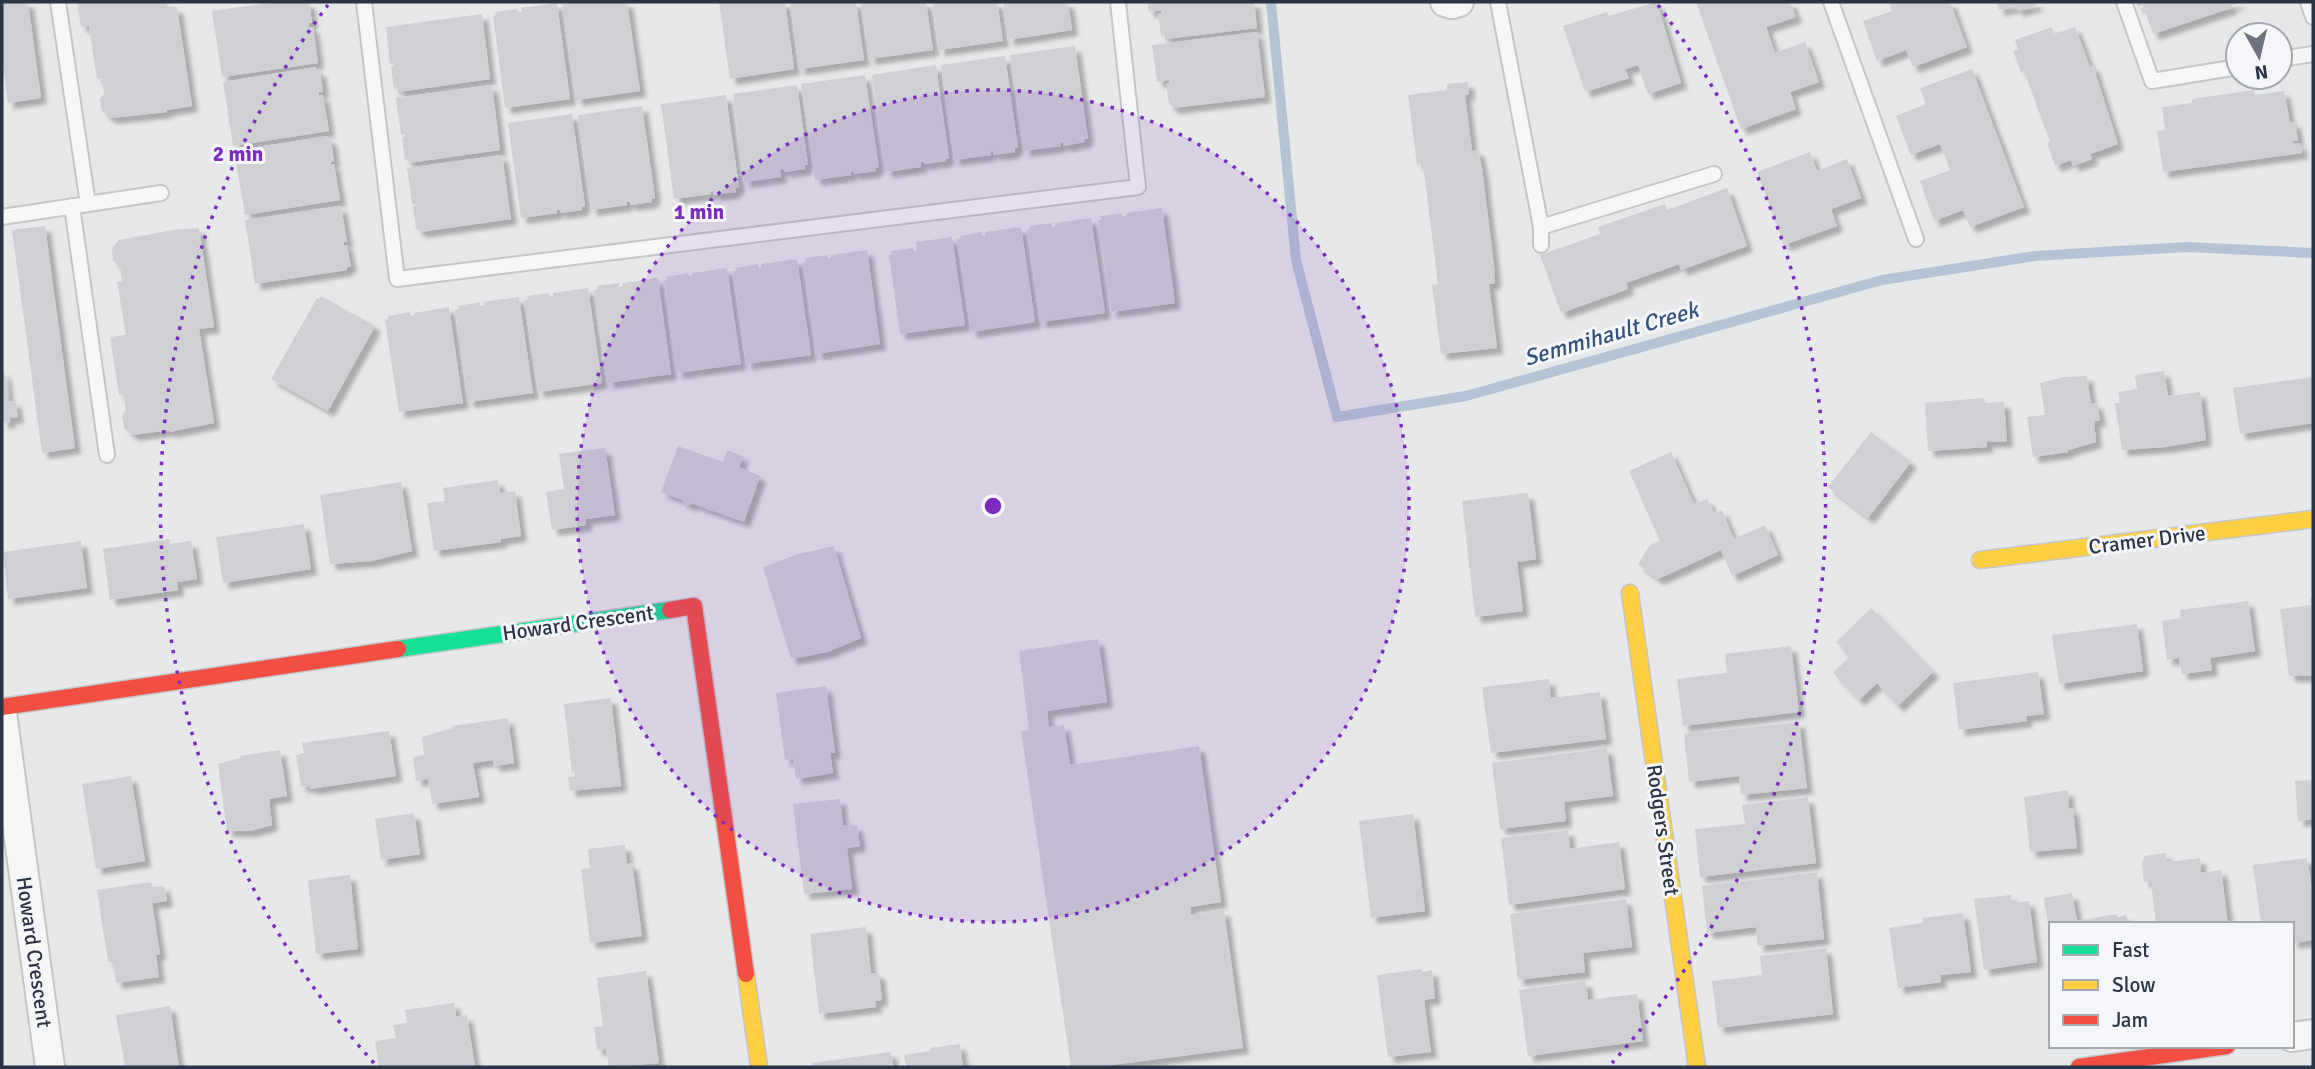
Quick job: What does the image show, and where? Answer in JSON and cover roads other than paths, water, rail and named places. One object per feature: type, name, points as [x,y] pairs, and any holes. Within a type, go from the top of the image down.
[{"type":"street","points":[[1445,2],[1459,2]]},
{"type":"street","name":"Cramer Drive","points":[[1980,560],[2313,519]]},
{"type":"street","name":"Rodgers Street","points":[[1630,593],[1697,1067]]},
{"type":"street","name":"Howard Crescent","points":[[2,707],[694,607],[759,1067]]},
{"type":"street","name":"Howard Crescent","points":[[2,713],[50,1067]]},
{"type":"street","points":[[2294,1037],[2313,1034]]},
{"type":"street","points":[[2079,1067],[2213,1048]]},
{"type":"lane","points":[[58,2],[88,204]]},
{"type":"lane","points":[[365,2],[397,279],[1138,187],[1118,2]]},
{"type":"lane","points":[[1498,2],[1541,227],[1541,245]]},
{"type":"lane","points":[[1831,2],[1916,239]]},
{"type":"lane","points":[[2124,2],[2152,81],[2224,69]]},
{"type":"lane","points":[[2308,2],[2313,17]]},
{"type":"lane","points":[[2294,57],[2313,54]]},
{"type":"lane","points":[[1541,227],[1714,174]]},
{"type":"lane","points":[[2,217],[161,193]]},
{"type":"lane","points":[[72,206],[107,455]]},
{"type":"waterway","name":"Semmihault Creek","points":[[1271,2],[1296,260],[1337,417],[1466,396],[1882,280],[2035,256],[2187,247],[2313,253]]}]
